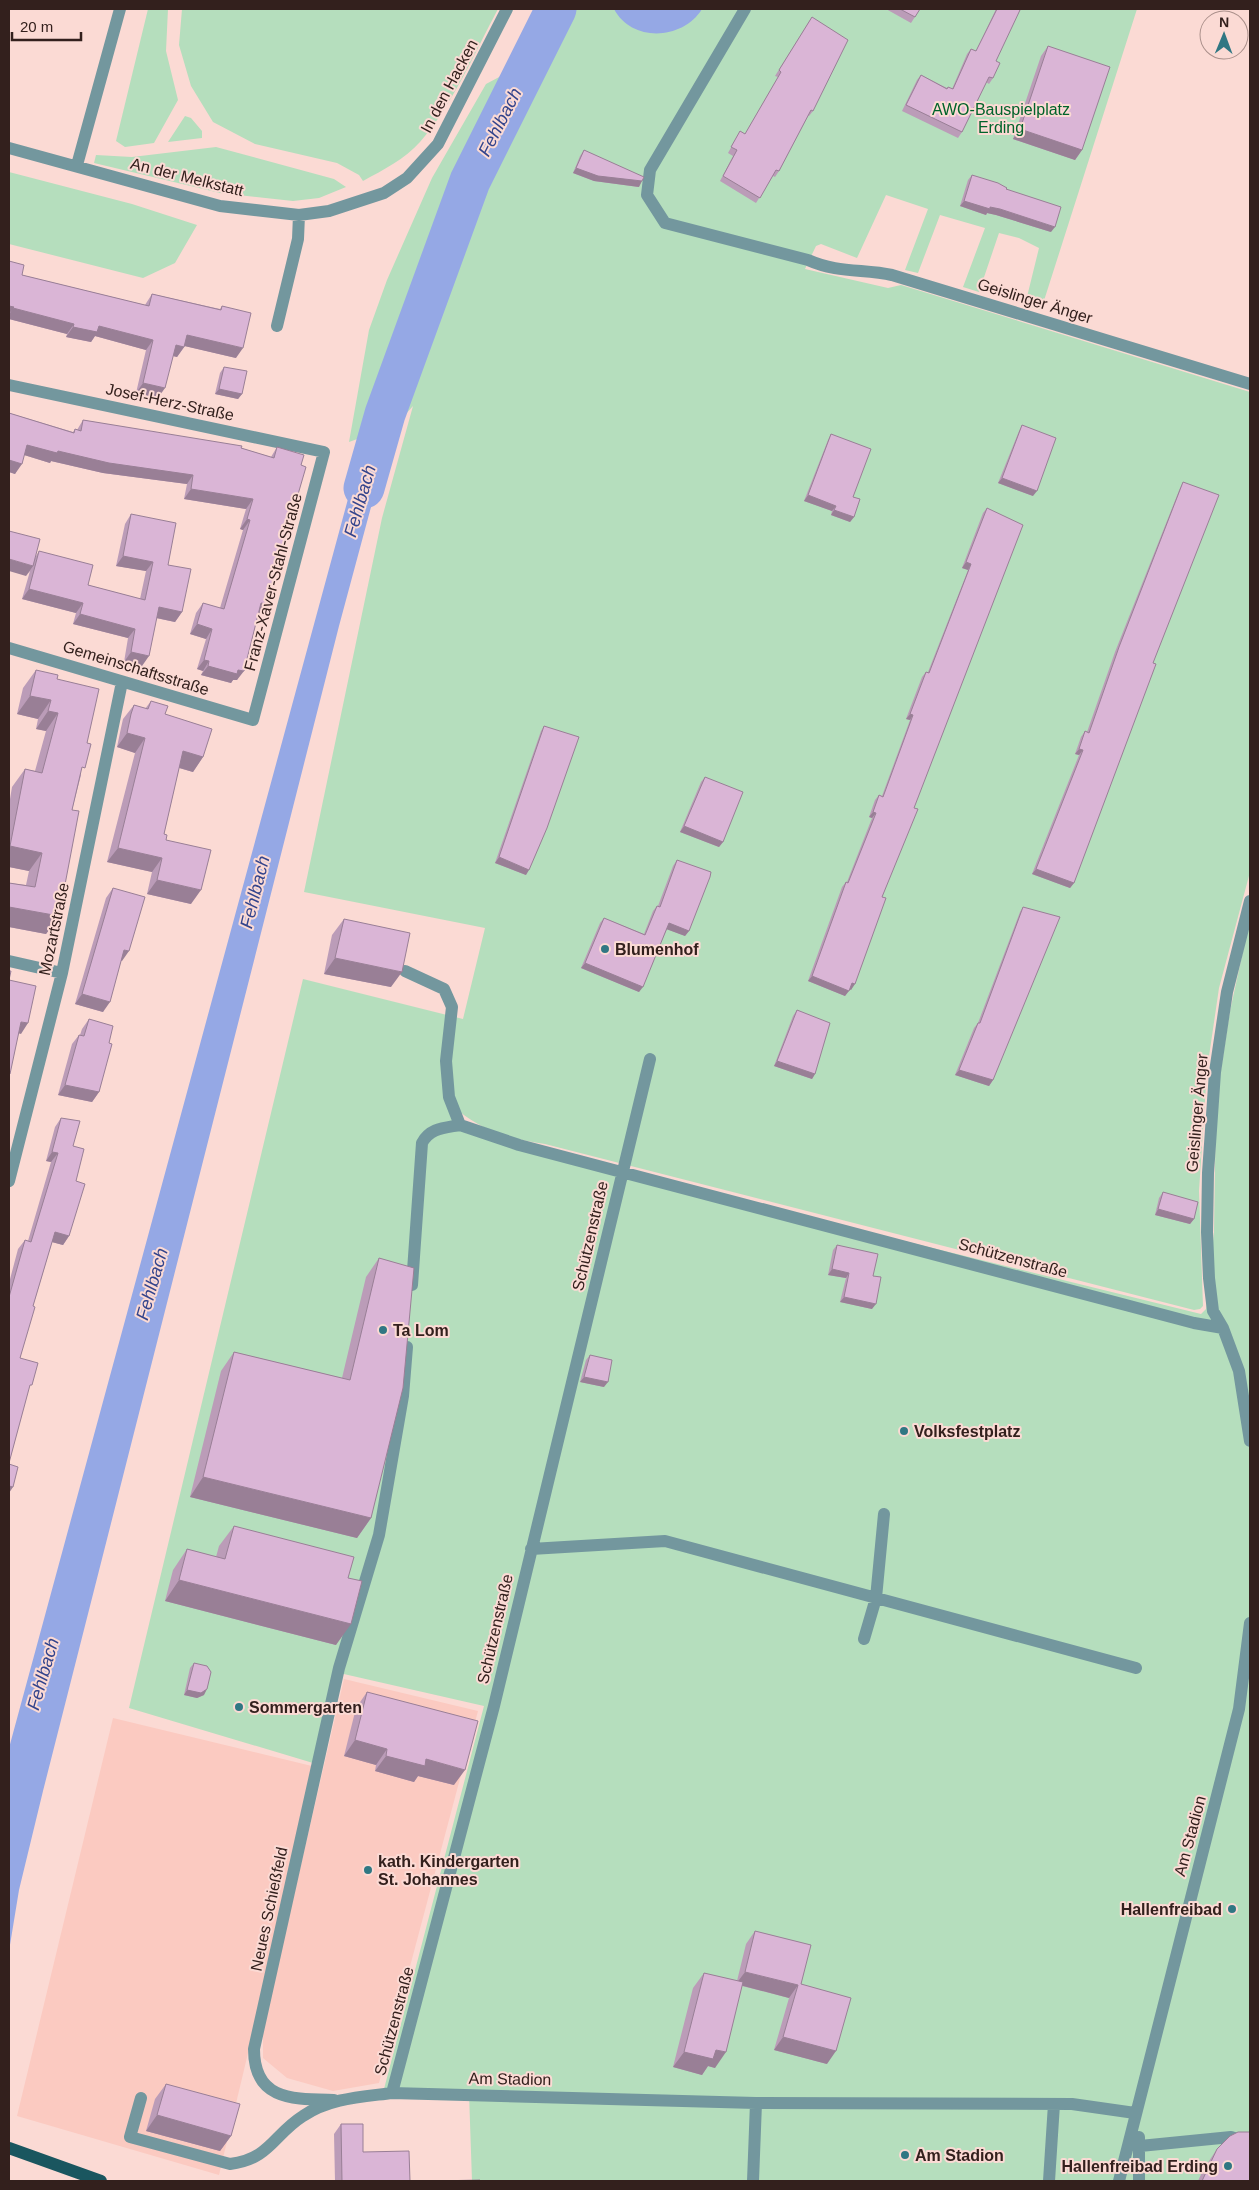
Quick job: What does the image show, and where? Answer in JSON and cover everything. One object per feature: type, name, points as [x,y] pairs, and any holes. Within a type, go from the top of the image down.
[{"type":"main road","points":[[9,2148],[101,2181]]},
{"type":"street","points":[[76,165],[120,9]]},
{"type":"street","name":"In den Hacken","points":[[359,202],[384,193],[407,178],[438,144],[507,9]]},
{"type":"street","name":"Geislinger Änger","points":[[745,9],[650,170],[647,195],[665,223],[808,260],[820,265],[858,273],[879,272],[910,280],[1250,384]]},
{"type":"street","name":"An der Melkstatt","points":[[9,148],[220,206],[300,215],[329,211],[359,202]]},
{"type":"street","points":[[277,326],[298,239],[300,215]]},
{"type":"street","name":"Josef-Herz-Straße","points":[[9,385],[324,452]]},
{"type":"street","name":"Franz-Xaver-Stahl-Straße","points":[[253,720],[324,452]]},
{"type":"street","name":"Gemeinschaftsstraße","points":[[9,648],[253,720]]},
{"type":"street","name":"Mozartstraße","points":[[9,1181],[62,973],[122,682]]},
{"type":"street","name":"Geislinger Änger","points":[[1223,1328],[1213,1311],[1209,1278],[1208,1173],[1212,1106],[1227,992],[1250,901]]},
{"type":"street","points":[[9,961],[62,973]]},
{"type":"street","points":[[405,971],[444,989],[452,1007],[446,1061],[449,1097],[460,1125],[433,1130],[426,1134],[422,1143],[411,1297]]},
{"type":"street","points":[[622,1171],[650,1059]]},
{"type":"street","name":"Schützenstraße","points":[[460,1125],[520,1145],[1185,1320],[1223,1328]]},
{"type":"street","name":"Schützenstraße","points":[[392,2094],[494,1706],[622,1171]]},
{"type":"street","points":[[1223,1328],[1239,1371],[1250,1442]]},
{"type":"street","name":"Neues Schießfeld","points":[[334,2100],[295,2099],[279,2095],[267,2088],[258,2076],[254,2049],[339,1668],[379,1535],[403,1396],[408,1336]]},
{"type":"street","points":[[864,1639],[876,1598],[884,1514]]},
{"type":"street","points":[[531,1550],[666,1541],[1136,1668]]},
{"type":"street","name":"Am Stadion","points":[[1120,2181],[1135,2113],[1244,1712],[1250,1623]]},
{"type":"street","name":"Am Stadion","points":[[334,2100],[392,2094],[756,2103],[1054,2104],[1106,2107],[1135,2113]]},
{"type":"street","points":[[141,2098],[130,2137],[230,2164],[246,2162],[265,2153],[279,2136],[302,2116],[334,2100]]},
{"type":"street","points":[[753,2181],[756,2103]]},
{"type":"street","points":[[1049,2181],[1054,2104]]},
{"type":"street","name":"Am Stadion","points":[[1135,2113],[1140,2146],[1139,2181]]},
{"type":"street","points":[[1140,2146],[1231,2137],[1250,2143]]},
{"type":"shaded area","name":"kath. Kindergarten St. Johannes","points":[[344,1679],[478,1711],[379,2083],[333,2091],[287,2078],[263,2058],[263,2029]]},
{"type":"shaded area","points":[[113,1718],[316,1767],[219,2175],[17,2116]]},
{"type":"green space","points":[[148,9],[168,9],[166,51],[178,100],[154,143],[125,147],[116,141]]},
{"type":"green space","points":[[182,9],[498,9],[453,96],[431,128],[408,154],[363,181],[359,175],[337,163],[255,144],[213,122],[191,86],[179,45]]},
{"type":"green space","name":"AWO-Bauspielplatz Erding","points":[[538,9],[1137,9],[1041,310],[1025,305],[1039,248],[1019,238],[999,233],[979,292],[963,287],[985,228],[940,215],[918,273],[905,270],[928,209],[886,195],[857,258],[821,244],[816,246],[805,269],[888,288],[901,285],[1250,392],[1250,872],[1219,988],[1207,1070],[1199,1191],[1203,1306],[1200,1309],[1194,1310],[545,1144],[510,1137],[478,1124],[459,1111],[466,1133],[1201,1314],[1206,1309],[1214,1232],[1216,1102],[1230,1011],[1250,919],[1250,2181],[472,2181],[469,2093],[384,2089],[484,1706],[335,1672],[313,1763],[129,1708],[303,979],[463,1019],[485,928],[304,892],[382,518],[413,406],[396,425],[349,442],[369,330],[387,280],[432,178],[486,84],[514,69],[538,19]]},
{"type":"green space","points":[[185,116],[191,118],[202,131],[202,138],[168,142]]},
{"type":"green space","points":[[216,147],[334,179],[346,187],[319,198],[293,201],[220,193],[94,163],[96,155],[132,157]]},
{"type":"green space","points":[[9,172],[132,204],[197,225],[175,263],[143,278],[9,244]]},
{"type":"water","points":[[614,9],[702,9],[694,19],[683,27],[671,32],[658,33],[645,32],[633,28],[622,20]]},
{"type":"water","points":[[392,429],[339,626],[43,1791],[19,1890],[9,1951],[9,1748],[364,440]]},
{"type":"building","points":[[900,9],[920,9],[915,17]]},
{"type":"building","points":[[997,9],[1020,10],[996,61],[1000,63],[993,78],[989,77],[962,132],[906,105],[921,75],[947,89],[948,87],[953,89],[971,49],[976,51]]},
{"type":"building","points":[[812,17],[848,40],[813,111],[811,110],[779,171],[776,170],[760,198],[723,176],[737,150],[731,147],[740,131],[745,134],[781,72],[779,70]]},
{"type":"building","points":[[1048,46],[1110,67],[1082,150],[1020,129]]},
{"type":"building","points":[[584,150],[644,177],[642,181],[598,176],[576,168]]},
{"type":"building","points":[[972,175],[998,183],[1006,189],[1061,207],[1055,227],[1000,209],[990,207],[990,209],[964,201]]},
{"type":"building","points":[[9,261],[24,265],[22,275],[149,306],[152,294],[221,310],[222,306],[251,313],[243,348],[187,335],[184,347],[176,345],[165,388],[143,383],[153,340],[99,326],[97,332],[73,327],[74,324],[9,306]]},
{"type":"building","points":[[224,367],[247,371],[242,394],[219,389]]},
{"type":"building","points":[[9,413],[74,433],[75,429],[81,431],[83,420],[242,446],[241,448],[274,458],[277,447],[304,455],[301,465],[306,467],[266,604],[261,603],[244,671],[238,670],[237,674],[208,666],[209,661],[204,660],[212,629],[197,624],[203,603],[224,609],[250,520],[247,519],[253,499],[191,489],[193,475],[109,463],[27,445],[22,464],[9,460]]},
{"type":"building","points":[[1022,425],[1056,438],[1037,491],[1002,478]]},
{"type":"building","points":[[831,434],[871,449],[853,497],[860,499],[854,517],[834,510],[836,506],[808,495]]},
{"type":"building","points":[[1183,482],[1219,495],[1153,663],[1156,664],[1074,883],[1036,869],[1083,750],[1079,749],[1085,731],[1089,733],[1119,647]]},
{"type":"building","points":[[987,508],[1023,525],[914,808],[918,809],[882,897],[886,898],[855,984],[852,983],[849,991],[812,976],[846,882],[848,883],[876,813],[873,812],[879,795],[883,797],[913,715],[910,714],[926,672],[929,673],[971,564],[966,562]]},
{"type":"building","points":[[131,514],[176,523],[168,565],[191,569],[182,612],[159,607],[149,656],[131,652],[135,629],[80,614],[83,603],[29,589],[39,551],[93,565],[88,585],[145,600],[153,562],[123,556]]},
{"type":"building","points":[[9,531],[40,539],[33,566],[9,559]]},
{"type":"building","points":[[36,670],[58,675],[57,679],[99,689],[87,743],[91,744],[85,768],[82,767],[72,810],[79,811],[59,916],[9,907],[9,883],[35,887],[42,853],[10,846],[25,769],[42,773],[58,713],[48,711],[51,700],[30,696]]},
{"type":"building","points":[[151,701],[168,706],[165,714],[212,729],[203,757],[183,751],[164,834],[167,835],[166,840],[211,850],[201,890],[157,880],[162,858],[118,848],[145,738],[127,733],[131,714],[134,705],[148,709]]},
{"type":"building","points":[[544,726],[579,737],[547,828],[529,870],[499,857]]},
{"type":"building","points":[[705,777],[743,792],[723,842],[684,826]]},
{"type":"building","points":[[677,860],[711,872],[710,877],[689,931],[669,923],[643,987],[585,963],[604,918],[645,935],[657,906],[660,907]]},
{"type":"building","points":[[113,888],[145,897],[129,951],[124,950],[110,1002],[82,994]]},
{"type":"building","points":[[1023,907],[1060,917],[993,1080],[959,1070],[978,1023],[980,1023]]},
{"type":"building","points":[[344,919],[410,933],[402,972],[335,958]]},
{"type":"building","points":[[9,980],[36,986],[28,1023],[21,1022],[10,1074],[9,1073]]},
{"type":"building","points":[[797,1010],[830,1023],[815,1074],[777,1061]]},
{"type":"building","points":[[89,1019],[113,1026],[109,1043],[112,1044],[99,1092],[65,1085],[79,1035],[84,1036]]},
{"type":"building","points":[[61,1118],[80,1121],[73,1146],[84,1149],[76,1181],[85,1184],[69,1236],[55,1232],[33,1306],[35,1307],[20,1358],[38,1363],[32,1385],[30,1385],[9,1463],[9,1297],[25,1240],[31,1242],[58,1153],[52,1152]]},
{"type":"building","points":[[1163,1192],[1198,1202],[1194,1219],[1158,1209]]},
{"type":"building","points":[[837,1245],[878,1254],[873,1276],[881,1277],[876,1304],[844,1297],[849,1273],[832,1269]]},
{"type":"building","points":[[379,1258],[414,1268],[403,1388],[371,1518],[203,1477],[234,1352],[350,1380]]},
{"type":"building","points":[[590,1355],[612,1360],[608,1382],[584,1377]]},
{"type":"building","points":[[9,1464],[18,1467],[13,1487],[9,1486]]},
{"type":"building","points":[[234,1526],[354,1557],[348,1578],[362,1581],[351,1624],[179,1580],[187,1549],[225,1559]]},
{"type":"building","points":[[194,1663],[207,1666],[211,1672],[207,1689],[201,1693],[187,1690]]},
{"type":"building","points":[[367,1692],[478,1721],[465,1770],[426,1759],[425,1766],[386,1756],[387,1749],[355,1740]]},
{"type":"building","points":[[755,1931],[811,1945],[801,1984],[851,1998],[836,2051],[783,2037],[798,1985],[745,1972]]},
{"type":"building","points":[[704,1973],[743,1982],[726,2052],[716,2050],[713,2059],[684,2052]]},
{"type":"building","points":[[166,2084],[240,2104],[231,2136],[157,2115]]},
{"type":"building","points":[[341,2124],[363,2124],[363,2152],[409,2151],[410,2181],[342,2181]]},
{"type":"building","name":"Hallenfreibad Erding","points":[[1238,2132],[1250,2132],[1250,2181],[1202,2181],[1217,2149],[1230,2136]]},
{"type":"building","points":[[480,2180],[480,2181],[436,2181]]},
{"type":"waterway","name":"Fehlbach","points":[[364,488],[385,414],[470,181],[556,9]]},
{"type":"place","name":"Blumenhof","points":[[605,949]]},
{"type":"place","name":"Ta Lom","points":[[383,1330]]},
{"type":"place","name":"Volksfestplatz","points":[[904,1431]]},
{"type":"place","name":"Sommergarten","points":[[239,1707]]},
{"type":"place","name":"kath. Kindergarten St. Johannes","points":[[368,1870]]},
{"type":"place","name":"Hallenfreibad","points":[[1232,1909]]},
{"type":"place","name":"Am Stadion","points":[[905,2155]]},
{"type":"place","name":"Hallenfreibad Erding","points":[[1228,2166]]}]
